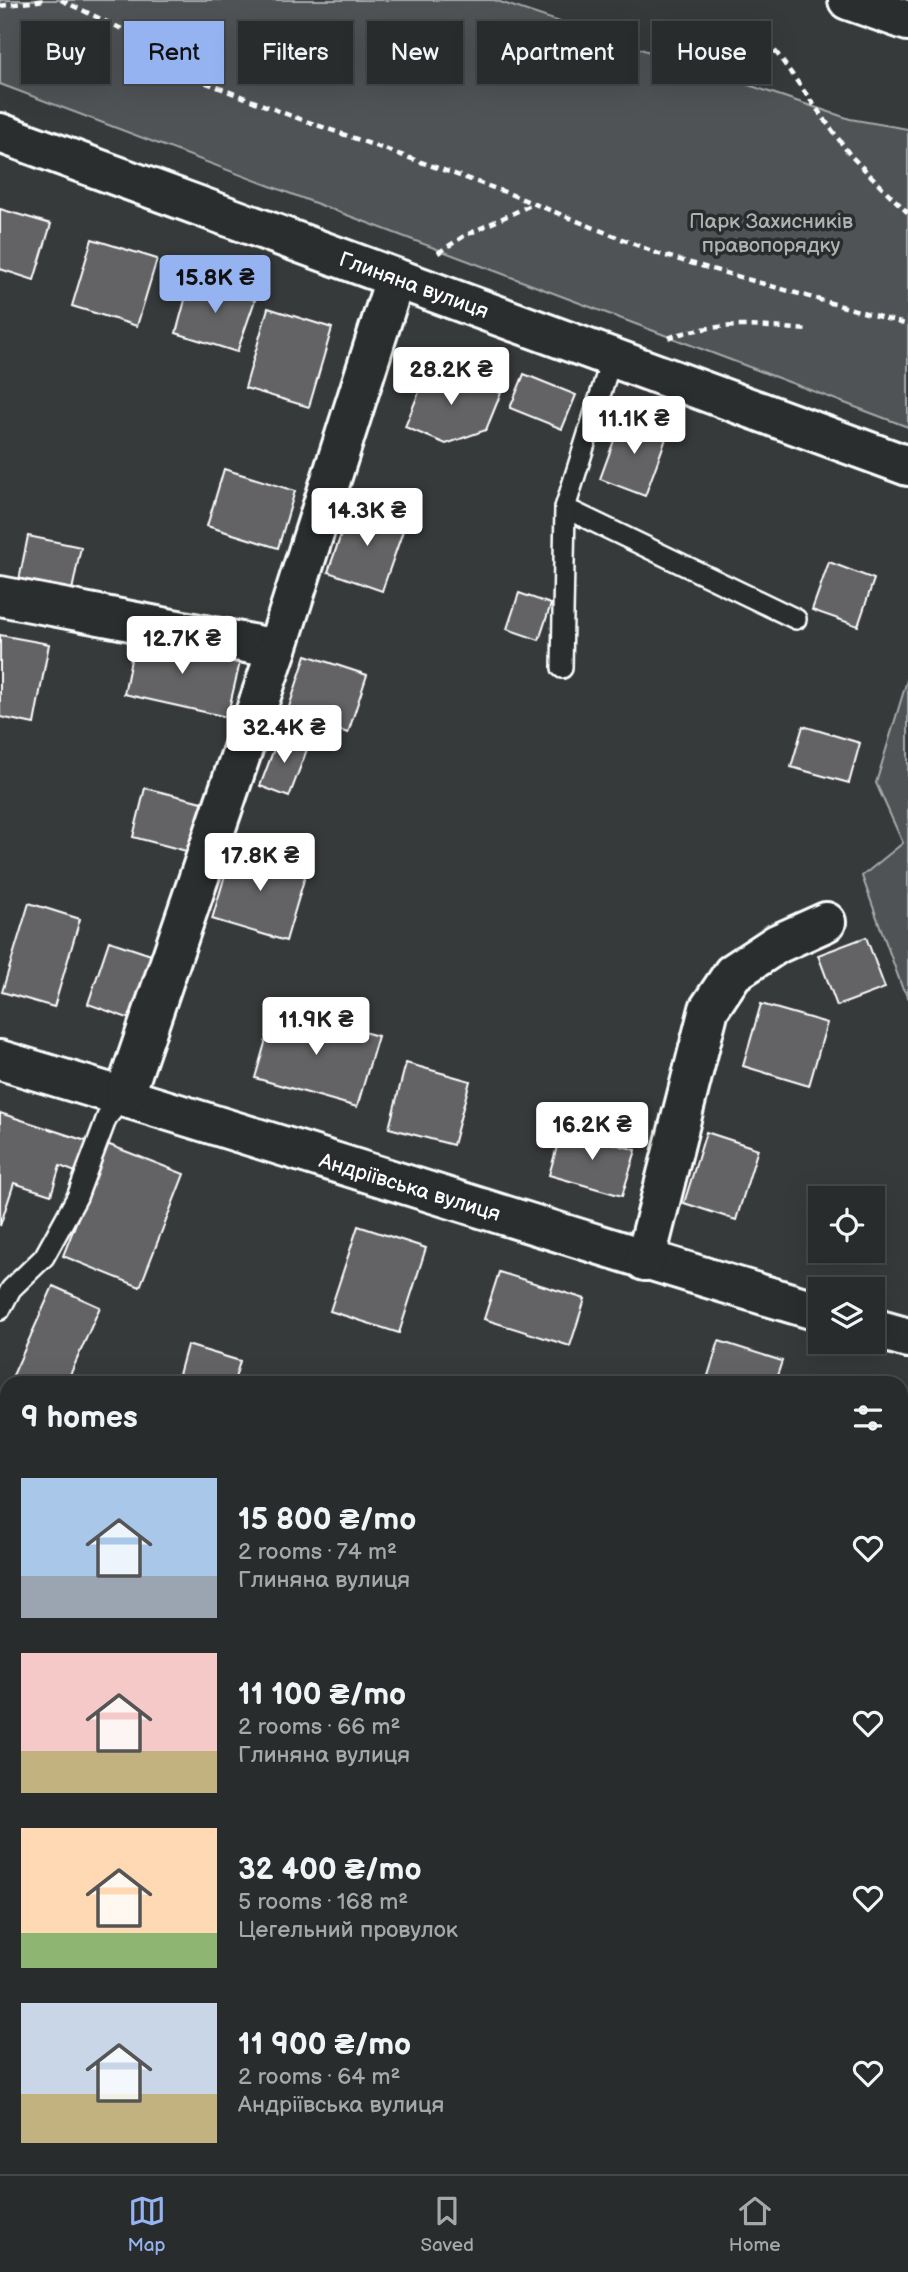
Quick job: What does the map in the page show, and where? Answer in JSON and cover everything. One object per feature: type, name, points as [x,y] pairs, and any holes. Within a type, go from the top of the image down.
[{"type":"street","points":[[848,0],[908,20]]},
{"type":"street","name":"Глиняна вулиця","points":[[0,133],[908,466]]},
{"type":"street","points":[[124,1097],[277,649],[395,279]]},
{"type":"street","points":[[0,596],[277,649]]},
{"type":"street","points":[[645,1261],[709,1009],[733,973],[777,944],[827,922]]},
{"type":"street","name":"Андріївська вулиця","points":[[0,1060],[645,1261],[808,1308]]},
{"type":"street","points":[[885,1331],[908,1338]]},
{"type":"lane","points":[[562,668],[565,508],[612,357]]},
{"type":"lane","points":[[565,508],[796,619]]},
{"type":"lane","points":[[0,1310],[11,1289],[44,1257],[77,1197],[107,1117],[124,1097]]},
{"type":"path","points":[[0,6],[45,0]]},
{"type":"path","points":[[61,0],[126,31],[176,71],[289,116],[533,204],[659,254],[908,324]]},
{"type":"path","points":[[771,45],[850,155],[908,213]]},
{"type":"path","points":[[395,279],[464,236],[533,204]]},
{"type":"path","points":[[612,357],[687,331],[746,324],[808,330]]},
{"type":"green space","name":"Парк Захисників правопорядку","points":[[0,0],[494,0],[557,21],[477,21],[477,84],[638,84],[638,48],[652,53],[652,84],[745,84],[850,119],[908,129],[908,427],[0,84]]},
{"type":"green space","points":[[908,677],[908,997],[862,876],[903,843],[876,783]]},
{"type":"building","points":[[0,209],[51,224],[34,280],[0,269]]},
{"type":"building","points":[[92,239],[157,259],[137,326],[72,306]]},
{"type":"building","points":[[191,278],[255,300],[237,352],[176,333]]},
{"type":"building","points":[[268,308],[332,328],[309,407],[245,388]]},
{"type":"building","points":[[430,365],[501,393],[486,430],[446,444],[405,427]]},
{"type":"building","points":[[524,374],[576,395],[562,429],[510,408]]},
{"type":"building","points":[[623,416],[668,433],[645,496],[600,479]]},
{"type":"building","points":[[224,469],[295,491],[278,548],[207,526]]},
{"type":"building","points":[[351,506],[405,525],[382,591],[328,572]]},
{"type":"building","points":[[28,536],[81,547],[70,600],[17,590]]},
{"type":"building","points":[[829,562],[874,579],[858,626],[812,610]]},
{"type":"building","points":[[519,593],[551,604],[539,640],[507,629]]},
{"type":"building","points":[[0,635],[49,644],[34,724],[0,717]]},
{"type":"building","points":[[136,635],[241,658],[227,717],[124,694]]},
{"type":"building","points":[[306,655],[367,675],[348,733],[287,713]]},
{"type":"building","points":[[803,726],[860,743],[849,783],[791,767]]},
{"type":"building","points":[[280,733],[309,744],[289,797],[260,786]]},
{"type":"building","points":[[145,788],[206,803],[194,853],[133,837]]},
{"type":"building","points":[[234,845],[308,866],[286,941],[212,919]]},
{"type":"building","points":[[29,903],[80,919],[54,1007],[2,992]]},
{"type":"building","points":[[866,937],[885,988],[837,1006],[818,955]]},
{"type":"building","points":[[109,941],[157,957],[136,1021],[88,1004]]},
{"type":"building","points":[[761,1004],[827,1023],[809,1086],[743,1066]]},
{"type":"building","points":[[275,1008],[378,1036],[357,1107],[255,1078]]},
{"type":"building","points":[[406,1063],[470,1081],[453,1145],[389,1128]]},
{"type":"building","points":[[0,1113],[89,1142],[78,1173],[60,1166],[51,1195],[14,1183],[0,1226]]},
{"type":"building","points":[[562,1129],[636,1150],[622,1196],[549,1175]]},
{"type":"building","points":[[706,1132],[758,1149],[736,1220],[684,1203]]},
{"type":"building","points":[[107,1144],[184,1174],[140,1287],[63,1256]]},
{"type":"building","points":[[358,1226],[426,1248],[399,1333],[330,1311]]},
{"type":"building","points":[[499,1272],[585,1299],[570,1346],[484,1319]]},
{"type":"building","points":[[53,1286],[100,1307],[70,1376],[13,1376]]},
{"type":"building","points":[[719,1341],[782,1361],[777,1376],[708,1376]]},
{"type":"building","points":[[187,1345],[240,1361],[236,1376],[179,1376]]}]
